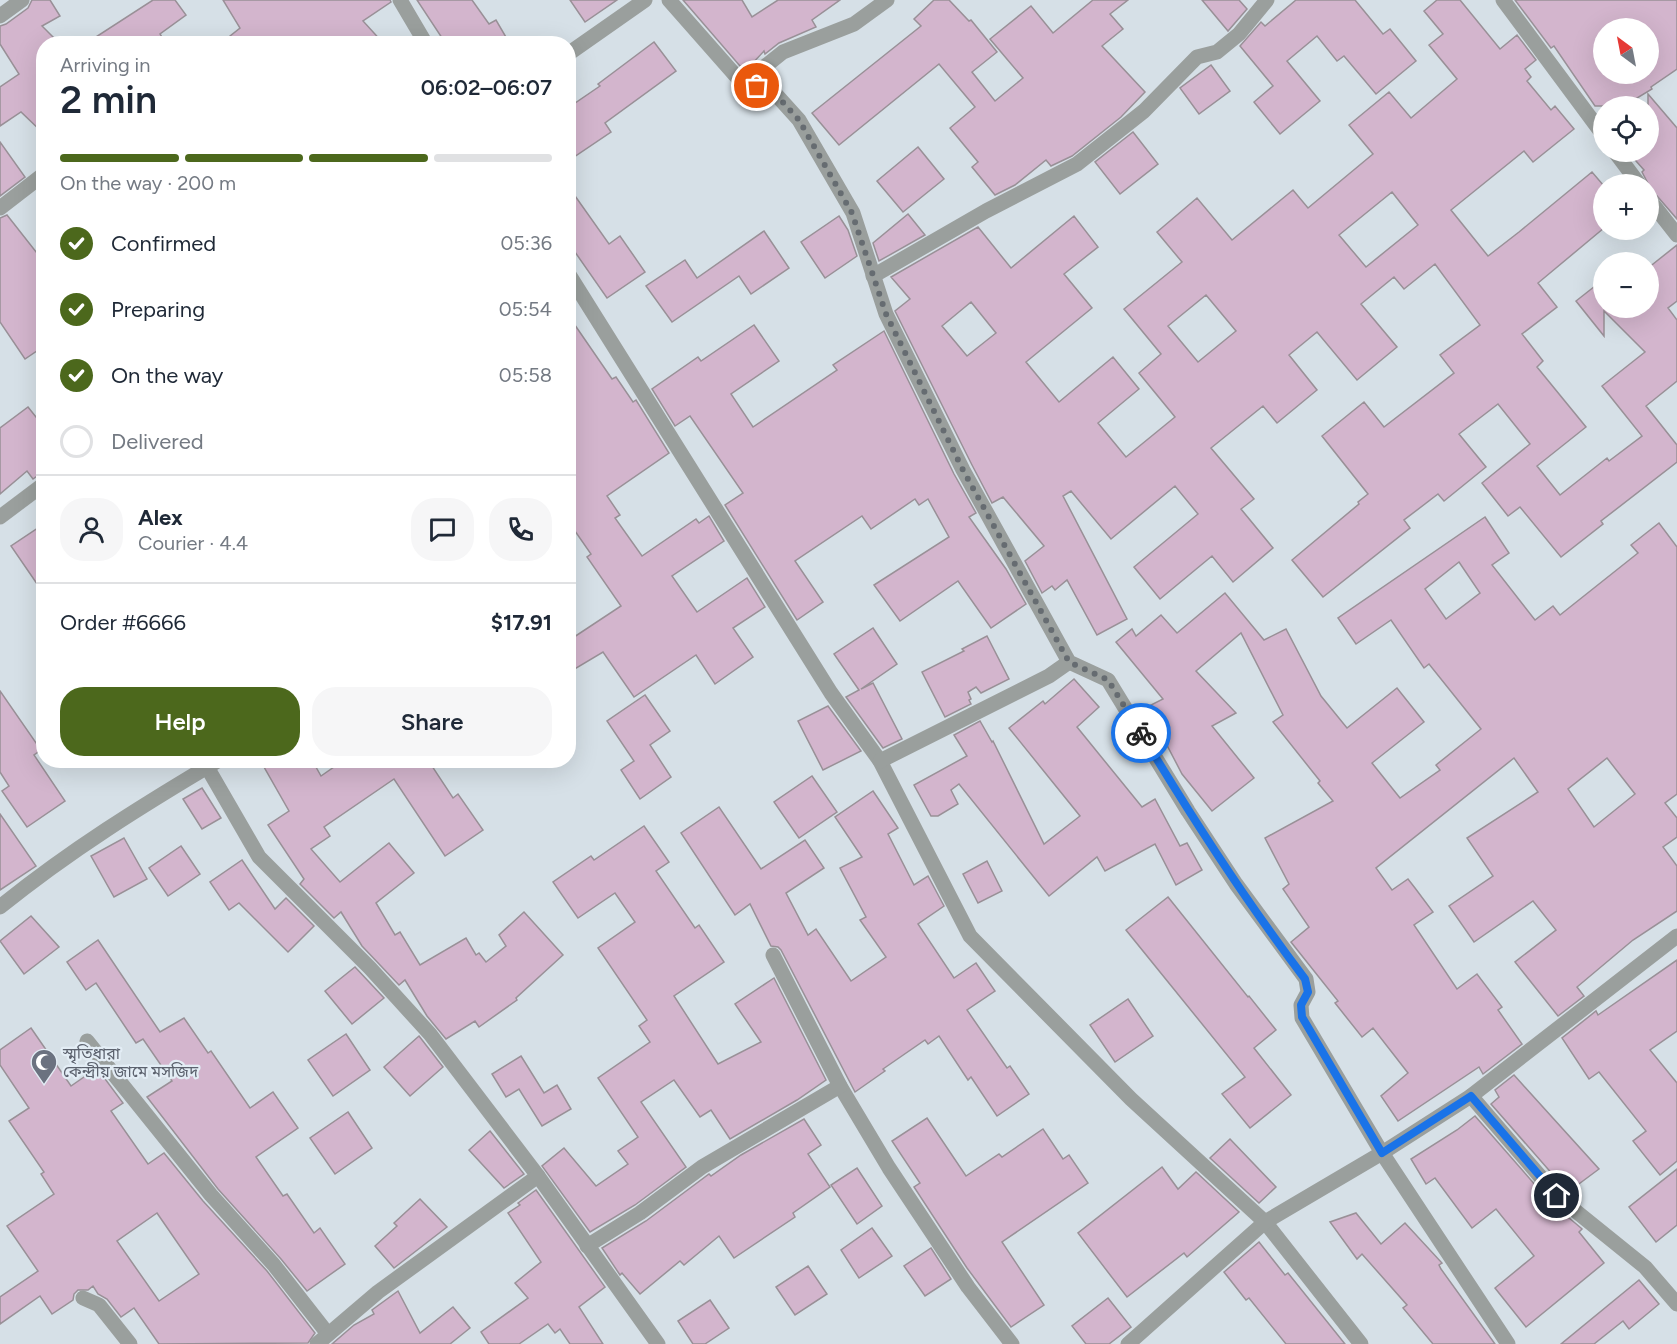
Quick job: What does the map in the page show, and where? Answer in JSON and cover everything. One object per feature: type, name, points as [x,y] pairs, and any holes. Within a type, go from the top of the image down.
[{"type":"street","points":[[0,16],[22,0]]},
{"type":"street","points":[[400,0],[421,36]]},
{"type":"street","points":[[576,48],[645,0]]},
{"type":"street","points":[[669,0],[743,84],[771,89],[799,120],[852,213],[886,314],[963,470],[1069,662],[1108,680],[1236,885],[1305,979],[1308,992],[1301,1005],[1302,1017],[1382,1153],[1508,1344]]},
{"type":"street","points":[[743,84],[783,52],[854,24],[886,0]]},
{"type":"street","points":[[873,276],[986,211],[1077,164],[1144,111],[1197,57],[1217,52],[1239,34],[1267,0]]},
{"type":"street","points":[[1503,0],[1593,121]]},
{"type":"street","points":[[0,208],[36,180]]},
{"type":"street","points":[[1659,212],[1677,235]]},
{"type":"street","points":[[576,286],[831,693],[880,761],[970,936],[1131,1100],[1265,1222],[1361,1344]]},
{"type":"street","points":[[0,517],[36,490]]},
{"type":"street","points":[[880,761],[1049,676],[1069,662]]},
{"type":"street","points":[[0,907],[40,874],[117,821],[206,768]]},
{"type":"street","points":[[215,768],[260,857],[370,968],[430,1034],[538,1176],[658,1344]]},
{"type":"street","points":[[1128,1344],[1265,1222],[1382,1153],[1471,1096],[1677,936]]},
{"type":"street","points":[[773,955],[840,1086],[889,1168],[968,1287],[1012,1344]]},
{"type":"street","points":[[87,1041],[211,1195],[274,1265],[322,1339],[378,1292],[538,1176]]},
{"type":"street","points":[[587,1246],[640,1213],[702,1167],[840,1086]]},
{"type":"street","points":[[1471,1096],[1557,1196],[1645,1267],[1677,1304]]},
{"type":"street","points":[[83,1298],[99,1305],[130,1344]]},
{"type":"building","points":[[32,0],[50,0],[60,16],[42,26],[52,36],[36,36],[36,126],[21,112],[0,126],[0,87],[19,74],[0,44],[0,26],[28,8]]},
{"type":"building","points":[[153,0],[175,0],[186,15],[160,34],[161,36],[97,36]]},
{"type":"building","points":[[223,0],[390,0],[391,2],[363,21],[377,36],[230,36],[240,28]]},
{"type":"building","points":[[417,0],[472,0],[489,24],[496,20],[505,36],[441,36]]},
{"type":"building","points":[[570,0],[617,0],[585,22]]},
{"type":"building","points":[[683,0],[742,0],[752,17],[778,0],[840,0],[812,20],[816,27],[779,43],[765,54],[764,51],[751,65],[740,66]]},
{"type":"building","points":[[934,0],[949,0],[969,21],[971,20],[997,52],[972,72],[995,101],[1023,78],[990,39],[1031,6],[1053,33],[1093,0],[1128,0],[1110,14],[1123,29],[1102,46],[1145,92],[1121,117],[1072,156],[1051,166],[1046,160],[1015,185],[995,195],[972,167],[978,162],[950,128],[975,107],[939,64],[839,145],[812,113],[921,26],[914,19]]},
{"type":"building","points":[[1202,0],[1239,0],[1247,9],[1228,31]]},
{"type":"building","points":[[1296,0],[1355,0],[1383,34],[1390,29],[1416,61],[1376,94],[1344,56],[1337,61],[1317,36],[1287,61],[1320,101],[1280,134],[1254,102],[1273,86],[1240,46],[1261,22],[1265,26]]},
{"type":"building","points":[[1437,0],[1460,0],[1500,49],[1517,35],[1536,60],[1525,69],[1531,77],[1527,81],[1551,110],[1555,106],[1574,129],[1533,162],[1524,151],[1451,210],[1488,256],[1592,172],[1594,174],[1593,237],[1538,283],[1557,307],[1522,334],[1543,361],[1537,367],[1586,427],[1537,466],[1560,495],[1607,458],[1609,461],[1642,436],[1602,386],[1645,352],[1611,318],[1659,318],[1659,259],[1677,245],[1677,301],[1668,308],[1677,320],[1677,381],[1646,406],[1677,445],[1677,462],[1601,521],[1603,524],[1561,557],[1520,507],[1508,516],[1482,483],[1530,444],[1498,404],[1459,434],[1486,467],[1444,501],[1438,494],[1404,520],[1410,528],[1323,597],[1292,560],[1368,494],[1322,436],[1364,402],[1384,427],[1454,373],[1440,355],[1480,325],[1435,264],[1404,289],[1394,277],[1361,304],[1397,347],[1357,380],[1317,332],[1289,355],[1317,390],[1277,423],[1263,406],[1211,448],[1254,499],[1241,509],[1273,548],[1233,582],[1212,556],[1160,599],[1134,567],[1198,514],[1175,486],[1111,539],[1071,491],[1063,496],[1127,619],[1097,635],[1067,580],[1055,590],[1052,586],[1042,593],[1025,561],[1044,546],[1003,497],[992,503],[895,311],[910,299],[891,277],[978,227],[1011,268],[1074,216],[1098,247],[1064,274],[1092,308],[1026,362],[1059,402],[1113,357],[1139,389],[1098,423],[1126,457],[1175,417],[1139,373],[1161,354],[1124,309],[1182,262],[1157,232],[1197,198],[1232,240],[1293,190],[1308,208],[1373,154],[1349,125],[1389,92],[1411,118],[1457,79],[1429,45],[1443,34],[1424,11]],"holes":[[[1392,192],[1418,225],[1366,267],[1339,235]],[[1206,295],[1236,331],[1198,362],[1168,326]],[[971,302],[996,333],[967,356],[942,326]]]},
{"type":"building","points":[[1515,0],[1677,0],[1677,69],[1659,81],[1659,18],[1593,18],[1593,84],[1655,84],[1640,96],[1593,96],[1593,103],[1554,46],[1551,48]]},
{"type":"building","points":[[654,42],[676,71],[605,123],[611,132],[576,156],[576,102],[600,86],[598,84]]},
{"type":"building","points":[[1211,65],[1230,91],[1199,114],[1180,88]]},
{"type":"building","points":[[1659,107],[1677,128],[1677,219],[1659,198],[1659,174],[1643,174],[1644,170],[1637,162],[1659,162]]},
{"type":"building","points":[[1133,132],[1158,164],[1120,194],[1095,162]]},
{"type":"building","points":[[0,142],[25,177],[0,196]]},
{"type":"building","points":[[918,147],[944,179],[903,212],[877,181]]},
{"type":"building","points":[[576,197],[609,244],[620,236],[645,272],[607,298],[576,253]]},
{"type":"building","points":[[908,214],[925,235],[879,261],[873,243]]},
{"type":"building","points":[[7,215],[36,252],[36,351],[25,359],[0,322],[0,218]]},
{"type":"building","points":[[839,216],[848,230],[857,256],[825,278],[801,242]]},
{"type":"building","points":[[764,231],[789,268],[751,294],[739,276],[672,322],[646,286],[685,260],[697,278]]},
{"type":"building","points":[[1593,288],[1593,318],[1604,318],[1604,336],[1576,301]]},
{"type":"building","points":[[754,325],[779,361],[731,394],[753,427],[837,370],[833,365],[884,331],[954,474],[976,513],[969,517],[1006,569],[1026,604],[991,628],[958,581],[900,621],[874,585],[949,537],[928,499],[919,505],[915,499],[871,529],[862,516],[795,561],[823,602],[797,620],[725,505],[743,493],[690,416],[675,426],[652,389],[698,357],[701,361]]},
{"type":"building","points":[[576,327],[612,379],[616,377],[633,402],[636,400],[669,453],[607,496],[620,515],[615,518],[642,556],[696,519],[699,523],[709,516],[724,541],[672,576],[697,612],[747,578],[765,607],[733,628],[753,657],[715,684],[696,655],[634,697],[603,652],[576,668],[576,636],[621,606],[587,557],[591,554],[576,532]]},
{"type":"building","points":[[28,407],[36,417],[36,477],[33,479],[27,471],[0,494],[0,428]]},
{"type":"building","points":[[1485,517],[1509,553],[1492,565],[1535,620],[1553,606],[1560,615],[1638,553],[1631,545],[1659,523],[1677,547],[1677,794],[1665,803],[1677,818],[1677,837],[1663,847],[1677,866],[1677,911],[1633,940],[1577,987],[1584,996],[1558,1016],[1515,962],[1556,930],[1533,901],[1474,942],[1449,906],[1493,876],[1467,838],[1538,792],[1514,758],[1376,868],[1392,890],[1408,879],[1433,912],[1414,925],[1457,989],[1477,974],[1502,1007],[1498,1010],[1522,1044],[1483,1074],[1479,1067],[1398,1121],[1381,1096],[1408,1073],[1373,1028],[1362,1037],[1335,1003],[1338,1001],[1291,942],[1309,927],[1283,889],[1289,884],[1265,838],[1333,801],[1273,722],[1283,715],[1241,633],[1196,671],[1236,713],[1212,726],[1254,778],[1212,811],[1182,774],[1147,707],[1163,699],[1116,642],[1132,629],[1136,636],[1161,615],[1177,633],[1225,593],[1264,640],[1286,629],[1321,696],[1347,728],[1397,688],[1424,722],[1372,763],[1400,798],[1440,770],[1436,765],[1481,729],[1429,664],[1424,668],[1391,620],[1356,644],[1338,618]],"holes":[[[1459,562],[1480,593],[1446,619],[1425,589]],[[1607,758],[1635,794],[1594,827],[1568,789]]]},
{"type":"building","points":[[36,529],[36,582],[11,546]]},
{"type":"building","points":[[873,628],[897,664],[861,689],[873,683],[902,739],[883,748],[846,697],[859,690],[834,654]]},
{"type":"building","points":[[987,636],[1009,679],[981,693],[976,687],[968,692],[971,704],[945,717],[922,672],[964,651],[962,649]]},
{"type":"building","points":[[1074,679],[1099,707],[1077,727],[1142,807],[1155,799],[1180,846],[1187,843],[1202,870],[1176,885],[1155,844],[1105,871],[1097,857],[1049,896],[959,784],[951,790],[958,804],[938,816],[931,816],[914,785],[967,756],[954,735],[980,721],[993,741],[1044,844],[1080,816],[1009,728],[1043,701],[1045,704]]},
{"type":"building","points":[[0,691],[36,743],[34,755],[36,768],[43,768],[65,801],[27,827],[2,791],[9,786],[0,772]]},
{"type":"building","points":[[645,695],[670,731],[650,745],[671,777],[640,799],[621,770],[634,761],[607,721]]},
{"type":"building","points":[[828,706],[861,751],[823,770],[798,721]]},
{"type":"building","points":[[265,768],[316,768],[321,776],[332,768],[433,768],[453,798],[458,794],[483,830],[445,856],[394,779],[324,827],[330,836],[311,849],[340,882],[389,843],[414,873],[376,903],[395,935],[400,932],[420,965],[466,938],[476,955],[479,953],[486,962],[506,946],[499,935],[524,912],[563,955],[516,998],[517,1000],[479,1027],[475,1021],[446,1039],[427,1016],[405,980],[399,985],[362,946],[341,912],[334,918],[300,884],[304,879],[268,825],[289,811]]},
{"type":"building","points":[[812,776],[837,812],[799,838],[774,802]]},
{"type":"building","points":[[202,788],[221,818],[202,829],[183,799]]},
{"type":"building","points":[[873,791],[898,828],[888,834],[914,885],[928,876],[944,906],[918,924],[954,978],[976,963],[995,991],[967,1010],[1007,1068],[1010,1066],[1029,1094],[997,1116],[971,1077],[968,1080],[939,1036],[928,1044],[925,1040],[855,1092],[781,950],[771,946],[750,904],[735,915],[681,833],[719,807],[761,869],[805,840],[824,868],[786,893],[808,935],[816,929],[851,981],[886,957],[860,920],[866,917],[840,868],[862,857],[835,817]]},
{"type":"building","points":[[0,814],[36,866],[0,890]]},
{"type":"building","points":[[644,826],[669,862],[656,871],[695,928],[699,925],[724,962],[674,996],[718,1064],[761,1042],[735,1004],[774,978],[826,1080],[797,1100],[730,1139],[711,1110],[700,1117],[674,1080],[641,1102],[686,1167],[635,1205],[590,1232],[542,1166],[564,1148],[596,1186],[628,1164],[618,1151],[638,1137],[598,1078],[650,1042],[639,1026],[647,1020],[598,948],[635,922],[615,893],[578,918],[553,882],[591,856],[594,860]]},
{"type":"building","points":[[124,838],[147,879],[114,897],[91,856]]},
{"type":"building","points":[[181,846],[200,874],[168,896],[149,868]]},
{"type":"building","points":[[242,860],[275,909],[286,898],[314,926],[288,952],[239,903],[229,910],[210,882]]},
{"type":"building","points":[[987,861],[1002,891],[978,903],[963,874]]},
{"type":"building","points":[[1168,897],[1276,1030],[1254,1048],[1291,1095],[1250,1128],[1222,1094],[1245,1077],[1126,930]]},
{"type":"building","points":[[31,916],[59,947],[24,974],[0,941]]},
{"type":"building","points":[[98,940],[160,1032],[184,1018],[208,1053],[211,1051],[250,1108],[273,1092],[298,1128],[256,1157],[283,1196],[287,1194],[314,1233],[320,1228],[345,1264],[307,1291],[218,1189],[147,1097],[172,1081],[143,1039],[136,1043],[96,983],[86,990],[67,962]]},
{"type":"building","points":[[1677,960],[1677,1031],[1650,1050],[1677,1083],[1677,1161],[1660,1175],[1633,1141],[1646,1131],[1599,1072],[1589,1079],[1562,1038],[1596,1011],[1598,1015]]},
{"type":"building","points":[[355,967],[384,998],[352,1024],[325,991]]},
{"type":"building","points":[[1128,999],[1153,1036],[1115,1062],[1090,1025]]},
{"type":"building","points":[[31,1028],[71,1086],[97,1068],[123,1103],[111,1111],[148,1164],[164,1153],[203,1201],[267,1271],[315,1333],[308,1343],[159,1344],[134,1308],[121,1317],[93,1286],[88,1290],[78,1290],[73,1300],[52,1314],[40,1296],[0,1324],[0,1297],[38,1271],[7,1226],[54,1194],[41,1174],[44,1172],[9,1121],[29,1108],[0,1065],[0,1050]],"holes":[[[157,1213],[199,1274],[159,1301],[117,1241]]]},
{"type":"building","points":[[346,1034],[370,1070],[333,1096],[308,1060]]},
{"type":"building","points":[[419,1036],[443,1067],[410,1096],[384,1067]]},
{"type":"building","points":[[521,1056],[544,1093],[557,1085],[571,1109],[542,1126],[519,1089],[506,1097],[492,1074]]},
{"type":"building","points":[[1514,1075],[1599,1169],[1568,1192],[1491,1104],[1499,1097],[1495,1090]]},
{"type":"building","points":[[348,1112],[372,1148],[335,1174],[310,1138]]},
{"type":"building","points":[[1475,1116],[1550,1202],[1582,1229],[1579,1232],[1604,1263],[1526,1327],[1495,1288],[1534,1256],[1496,1209],[1472,1228],[1435,1178],[1426,1184],[1411,1159]]},
{"type":"building","points":[[927,1118],[966,1176],[999,1154],[1002,1157],[1043,1129],[1063,1159],[1069,1155],[1088,1183],[1002,1242],[1044,1305],[1011,1327],[967,1268],[914,1187],[920,1183],[892,1141]]},
{"type":"building","points":[[804,1119],[821,1145],[808,1154],[830,1187],[793,1213],[795,1217],[734,1258],[719,1236],[684,1265],[680,1261],[640,1294],[622,1273],[620,1275],[602,1248],[646,1221],[709,1174],[711,1176],[741,1155]]},
{"type":"building","points":[[490,1131],[524,1174],[504,1188],[469,1150]]},
{"type":"building","points":[[1230,1139],[1276,1187],[1259,1203],[1210,1158]]},
{"type":"building","points":[[1162,1167],[1178,1189],[1196,1172],[1239,1212],[1187,1257],[1184,1253],[1127,1297],[1078,1233]]},
{"type":"building","points":[[857,1168],[882,1206],[857,1224],[831,1185]]},
{"type":"building","points":[[1677,1169],[1677,1225],[1656,1242],[1629,1207]]},
{"type":"building","points":[[536,1190],[605,1287],[579,1307],[603,1344],[570,1344],[560,1329],[555,1333],[548,1324],[519,1344],[489,1344],[481,1332],[528,1298],[515,1283],[541,1262],[508,1213]]},
{"type":"building","points":[[420,1199],[447,1227],[394,1268],[375,1246],[397,1226],[394,1223]]},
{"type":"building","points":[[1356,1213],[1381,1244],[1405,1223],[1442,1263],[1439,1265],[1441,1269],[1495,1344],[1433,1344],[1403,1308],[1407,1305],[1362,1254],[1357,1259],[1330,1222]]},
{"type":"building","points":[[872,1228],[892,1256],[859,1278],[841,1250]]},
{"type":"building","points":[[1259,1242],[1285,1275],[1288,1273],[1345,1344],[1286,1344],[1249,1298],[1246,1300],[1224,1272]]},
{"type":"building","points":[[931,1248],[951,1279],[925,1296],[904,1266]]},
{"type":"building","points":[[808,1266],[827,1294],[795,1315],[776,1287]]},
{"type":"building","points":[[1639,1280],[1659,1304],[1629,1329],[1623,1321],[1594,1344],[1561,1344]]},
{"type":"building","points":[[398,1291],[420,1333],[453,1307],[470,1328],[450,1344],[332,1344],[354,1325],[374,1314],[372,1310]]},
{"type":"building","points":[[1108,1298],[1131,1327],[1109,1344],[1086,1344],[1072,1326]]},
{"type":"building","points":[[710,1300],[729,1328],[705,1344],[693,1344],[678,1321]]},
{"type":"way so far","points":[[757,86],[771,89],[799,120],[852,213],[886,314],[963,470],[1069,662],[1108,680],[1141,733]]},
{"type":"place","name":"স্মৃতিধারা কেন্দ্রীয় জামে মসজিদ","points":[[44,1085]]},
{"type":"route","points":[[1141,733],[1236,885],[1305,979],[1308,992],[1301,1005],[1302,1017],[1382,1153],[1471,1096],[1557,1196]]}]
